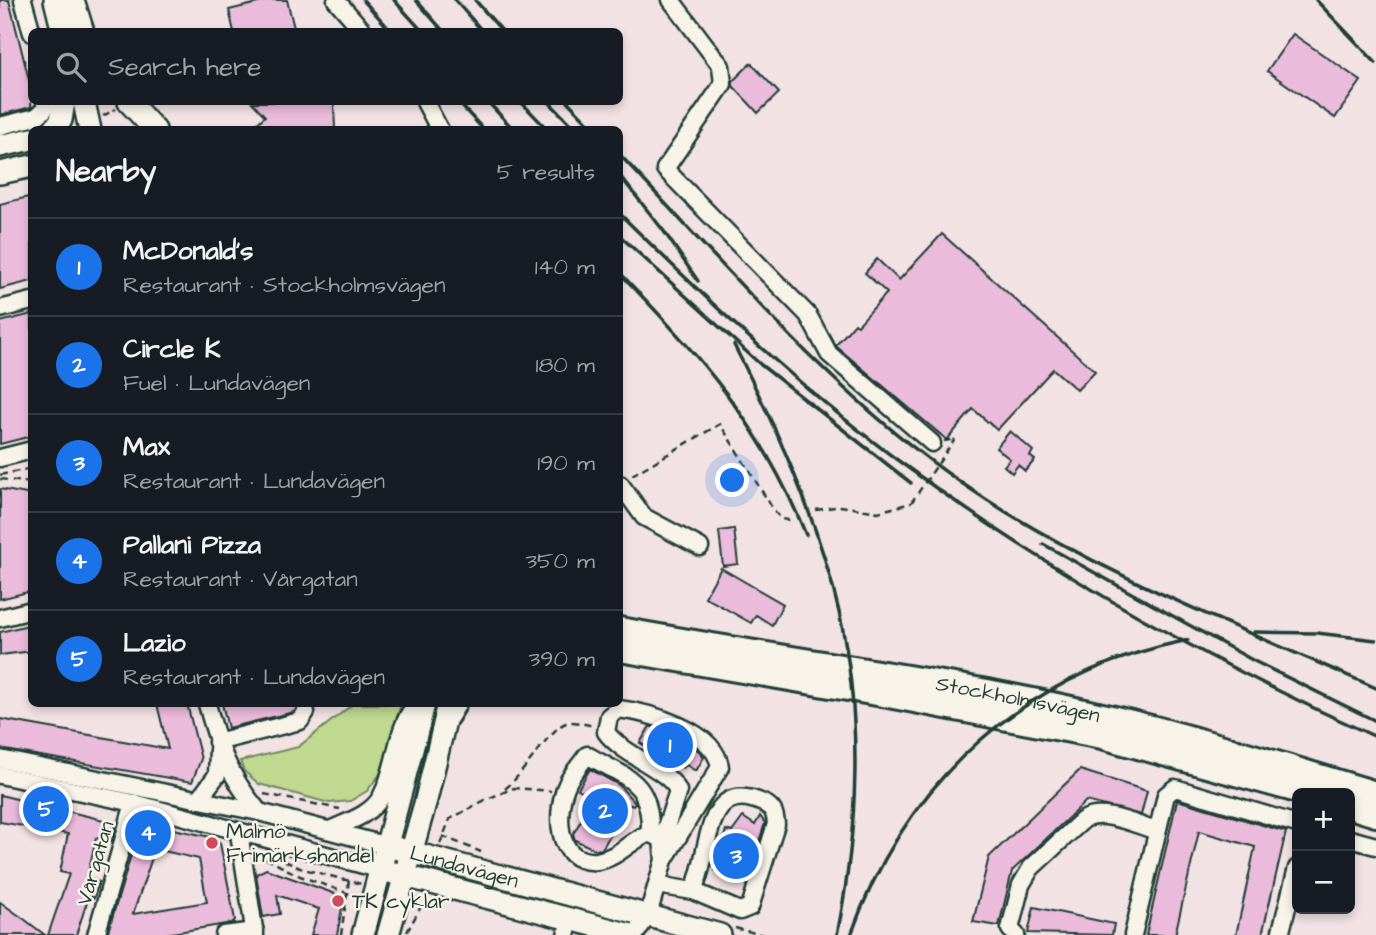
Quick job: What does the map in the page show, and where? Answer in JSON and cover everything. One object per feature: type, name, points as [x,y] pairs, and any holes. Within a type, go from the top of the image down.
[{"type":"highway","name":"Stockholmsvägen","points":[[623,620],[653,636]]},
{"type":"highway","name":"Stockholmsvägen","points":[[623,631],[874,672],[1110,718],[1222,747],[1376,794]]},
{"type":"highway","name":"Stockholmsvägen","points":[[623,650],[896,696],[1089,733],[1292,788]]},
{"type":"highway","points":[[1355,808],[1376,814]]},
{"type":"main road","points":[[55,0],[62,28]]},
{"type":"main road","points":[[73,0],[82,28]]},
{"type":"main road","points":[[48,114],[61,120],[64,105]]},
{"type":"main road","points":[[85,105],[92,126]]},
{"type":"main road","points":[[94,126],[97,105]]},
{"type":"main road","points":[[132,105],[151,126]]},
{"type":"main road","points":[[0,146],[28,139]]},
{"type":"main road","points":[[0,164],[28,158]]},
{"type":"main road","points":[[0,173],[28,167]]},
{"type":"main road","points":[[363,935],[367,893],[382,870],[423,707]]},
{"type":"main road","points":[[388,935],[406,877],[449,707]]},
{"type":"main road","name":"Lundavägen","points":[[388,846],[720,935]]},
{"type":"main road","name":"Lundavägen","points":[[382,870],[568,928],[633,935]]},
{"type":"street","points":[[23,0],[31,28]]},
{"type":"street","points":[[336,0],[356,28]]},
{"type":"street","points":[[671,0],[712,51],[721,66],[723,83],[666,169],[808,315],[829,354],[932,443]]},
{"type":"street","points":[[427,105],[438,126]]},
{"type":"street","points":[[0,127],[48,114]]},
{"type":"street","points":[[0,309],[28,302]]},
{"type":"street","points":[[0,458],[28,451]]},
{"type":"street","points":[[624,480],[644,517],[700,547]]},
{"type":"street","points":[[0,618],[28,611]]},
{"type":"street","points":[[208,707],[218,745],[236,784],[259,811]]},
{"type":"street","points":[[330,830],[368,811],[381,797],[405,717],[413,707]]},
{"type":"street","points":[[218,745],[300,721],[306,712]]},
{"type":"street","points":[[633,935],[648,915],[657,885],[664,860],[663,837],[677,798],[676,785],[632,757],[610,738],[604,728],[613,712],[643,712],[662,718],[688,732],[714,751],[720,767],[663,837],[595,861],[581,858],[566,848],[559,828],[564,794],[568,782],[587,755],[633,782],[646,794],[650,811],[663,837]]},
{"type":"street","points":[[199,799],[217,775],[218,745]]},
{"type":"street","name":"Lundavägen","points":[[0,759],[259,811],[388,846]]},
{"type":"street","name":"Lundavägen","points":[[0,775],[134,803],[239,837],[382,870]]},
{"type":"street","points":[[1133,935],[1166,795],[1181,788],[1292,822]]},
{"type":"street","points":[[657,885],[693,891],[740,911],[750,906],[776,824],[775,814],[769,806],[746,797],[721,804],[713,816],[693,891]]},
{"type":"street","name":"Vårgatan","points":[[96,935],[134,803]]},
{"type":"street","points":[[1016,935],[1010,929],[1021,885],[1031,868],[1083,820],[1091,815],[1101,815],[1157,831]]},
{"type":"street","points":[[223,935],[255,933],[239,837]]},
{"type":"street","points":[[1355,840],[1376,846]]},
{"type":"street","points":[[1280,935],[1292,888]]},
{"type":"path","points":[[624,480],[720,424],[773,509],[781,519],[790,520]]},
{"type":"path","points":[[816,510],[841,506],[878,512],[911,503],[955,439]]},
{"type":"path","points":[[0,477],[28,469]]},
{"type":"path","points":[[0,477],[28,482]]},
{"type":"path","points":[[486,855],[442,836],[453,816],[503,791],[518,779],[547,740],[564,724],[571,722],[604,728]]},
{"type":"path","points":[[503,791],[525,787],[564,794]]},
{"type":"path","points":[[259,792],[315,807],[345,809]]},
{"type":"path","points":[[239,837],[257,855],[300,876],[349,894],[367,893]]},
{"type":"path","points":[[341,935],[349,881],[367,893]]},
{"type":"path","points":[[406,935],[425,900]]},
{"type":"path","points":[[397,908],[418,915]]},
{"type":"green space","points":[[349,707],[400,707],[380,774],[367,791],[350,801],[329,803],[259,784],[244,771],[240,761],[298,747]]},
{"type":"building","points":[[0,0],[9,0],[28,76],[28,105],[31,107],[0,115]]},
{"type":"building","points":[[270,0],[287,0],[294,28],[233,28],[229,10]]},
{"type":"building","points":[[1293,34],[1361,81],[1335,118],[1267,71]]},
{"type":"building","points":[[751,63],[779,93],[758,113],[733,86],[733,81]]},
{"type":"building","points":[[255,105],[334,105],[335,126],[254,126],[265,116]]},
{"type":"building","points":[[28,197],[28,282],[0,289],[0,204]]},
{"type":"building","points":[[942,234],[1095,371],[1077,390],[1053,369],[997,430],[973,409],[947,440],[837,347],[855,323],[858,325],[887,293],[865,273],[877,259],[899,280]]},
{"type":"building","points":[[28,315],[28,437],[0,444],[0,322]]},
{"type":"building","points":[[1010,431],[1033,451],[1030,456],[1035,460],[1025,471],[1018,465],[1012,473],[1004,466],[1010,459],[996,448]]},
{"type":"building","points":[[0,489],[28,494],[28,592],[0,599]]},
{"type":"building","points":[[734,529],[738,564],[723,566],[719,531]]},
{"type":"building","points":[[721,568],[783,604],[772,625],[756,615],[751,623],[705,597]]},
{"type":"building","points":[[28,625],[28,652],[0,655],[0,632]]},
{"type":"building","points":[[158,707],[188,707],[201,759],[192,782],[0,749],[0,719],[168,749]]},
{"type":"building","points":[[223,707],[298,707],[294,712],[228,728]]},
{"type":"building","points":[[650,726],[675,735],[699,751],[704,757],[696,771],[686,765],[683,768],[640,743]]},
{"type":"building","points":[[590,769],[619,785],[635,803],[633,806],[628,804],[602,849],[596,850],[575,840],[573,834],[594,798],[578,789]]},
{"type":"building","points":[[1080,770],[1147,791],[1141,815],[1086,801],[1012,871],[999,926],[973,922],[989,857]]},
{"type":"building","points":[[0,795],[116,823],[112,841],[96,838],[87,878],[99,882],[94,898],[89,896],[76,935],[48,935],[69,874],[60,872],[68,834],[0,822]]},
{"type":"building","points":[[1177,800],[1286,832],[1262,935],[1236,935],[1255,847],[1199,831],[1175,935],[1146,935]]},
{"type":"building","points":[[760,816],[765,823],[747,879],[715,870],[726,830],[732,832],[743,817],[755,825]]},
{"type":"building","points":[[141,822],[215,838],[220,843],[235,920],[232,923],[160,935],[107,935]],"holes":[[[155,849],[199,859],[207,902],[133,914]]]},
{"type":"building","points":[[266,869],[344,897],[337,935],[311,935],[319,909],[277,895],[280,914],[263,917],[256,874]]},
{"type":"building","points":[[0,902],[24,919],[45,935],[0,935]]},
{"type":"building","points":[[1034,907],[1114,924],[1112,935],[1028,933]]},
{"type":"railway","points":[[363,0],[388,28]]},
{"type":"railway","points":[[394,0],[419,28]]},
{"type":"railway","points":[[416,0],[440,28]]},
{"type":"railway","points":[[455,0],[480,28]]},
{"type":"railway","points":[[475,0],[500,28]]},
{"type":"railway","points":[[1316,0],[1376,63]]},
{"type":"railway","points":[[461,105],[480,126]]},
{"type":"railway","points":[[491,105],[510,126]]},
{"type":"railway","points":[[524,105],[544,126]]},
{"type":"railway","points":[[552,105],[572,126]]},
{"type":"railway","points":[[571,105],[591,126]]},
{"type":"railway","points":[[623,158],[783,329],[826,371],[915,449],[963,484],[1061,544],[1112,570],[1376,688]]},
{"type":"railway","points":[[623,180],[663,230],[698,281]]},
{"type":"railway","points":[[623,217],[789,372],[860,431],[952,499],[1069,575],[1189,645],[1376,737]]},
{"type":"railway","points":[[623,239],[761,365],[911,483]]},
{"type":"railway","points":[[623,276],[703,364],[749,425],[788,495],[806,535]]},
{"type":"railway","points":[[734,345],[781,442],[808,509],[830,578],[847,651],[852,692],[855,774],[850,855],[837,935]]},
{"type":"railway","points":[[1043,544],[1254,661],[1376,721]]},
{"type":"railway","points":[[1254,632],[1317,633],[1376,640]]},
{"type":"railway","points":[[851,935],[875,879],[904,827],[939,781],[979,741],[1025,706],[1074,678],[1129,656],[1188,640]]},
{"type":"place","name":"McDonald's","points":[[670,745]]},
{"type":"place","name":"Lazio","points":[[46,809]]},
{"type":"place","name":"Circle K","points":[[605,811]]},
{"type":"place","name":"Pallani Pizza","points":[[148,833]]},
{"type":"place","name":"Malmö Frimärkshandel","points":[[212,843]]},
{"type":"place","name":"Max","points":[[736,856]]},
{"type":"place","name":"TK cyklar","points":[[338,901]]}]
